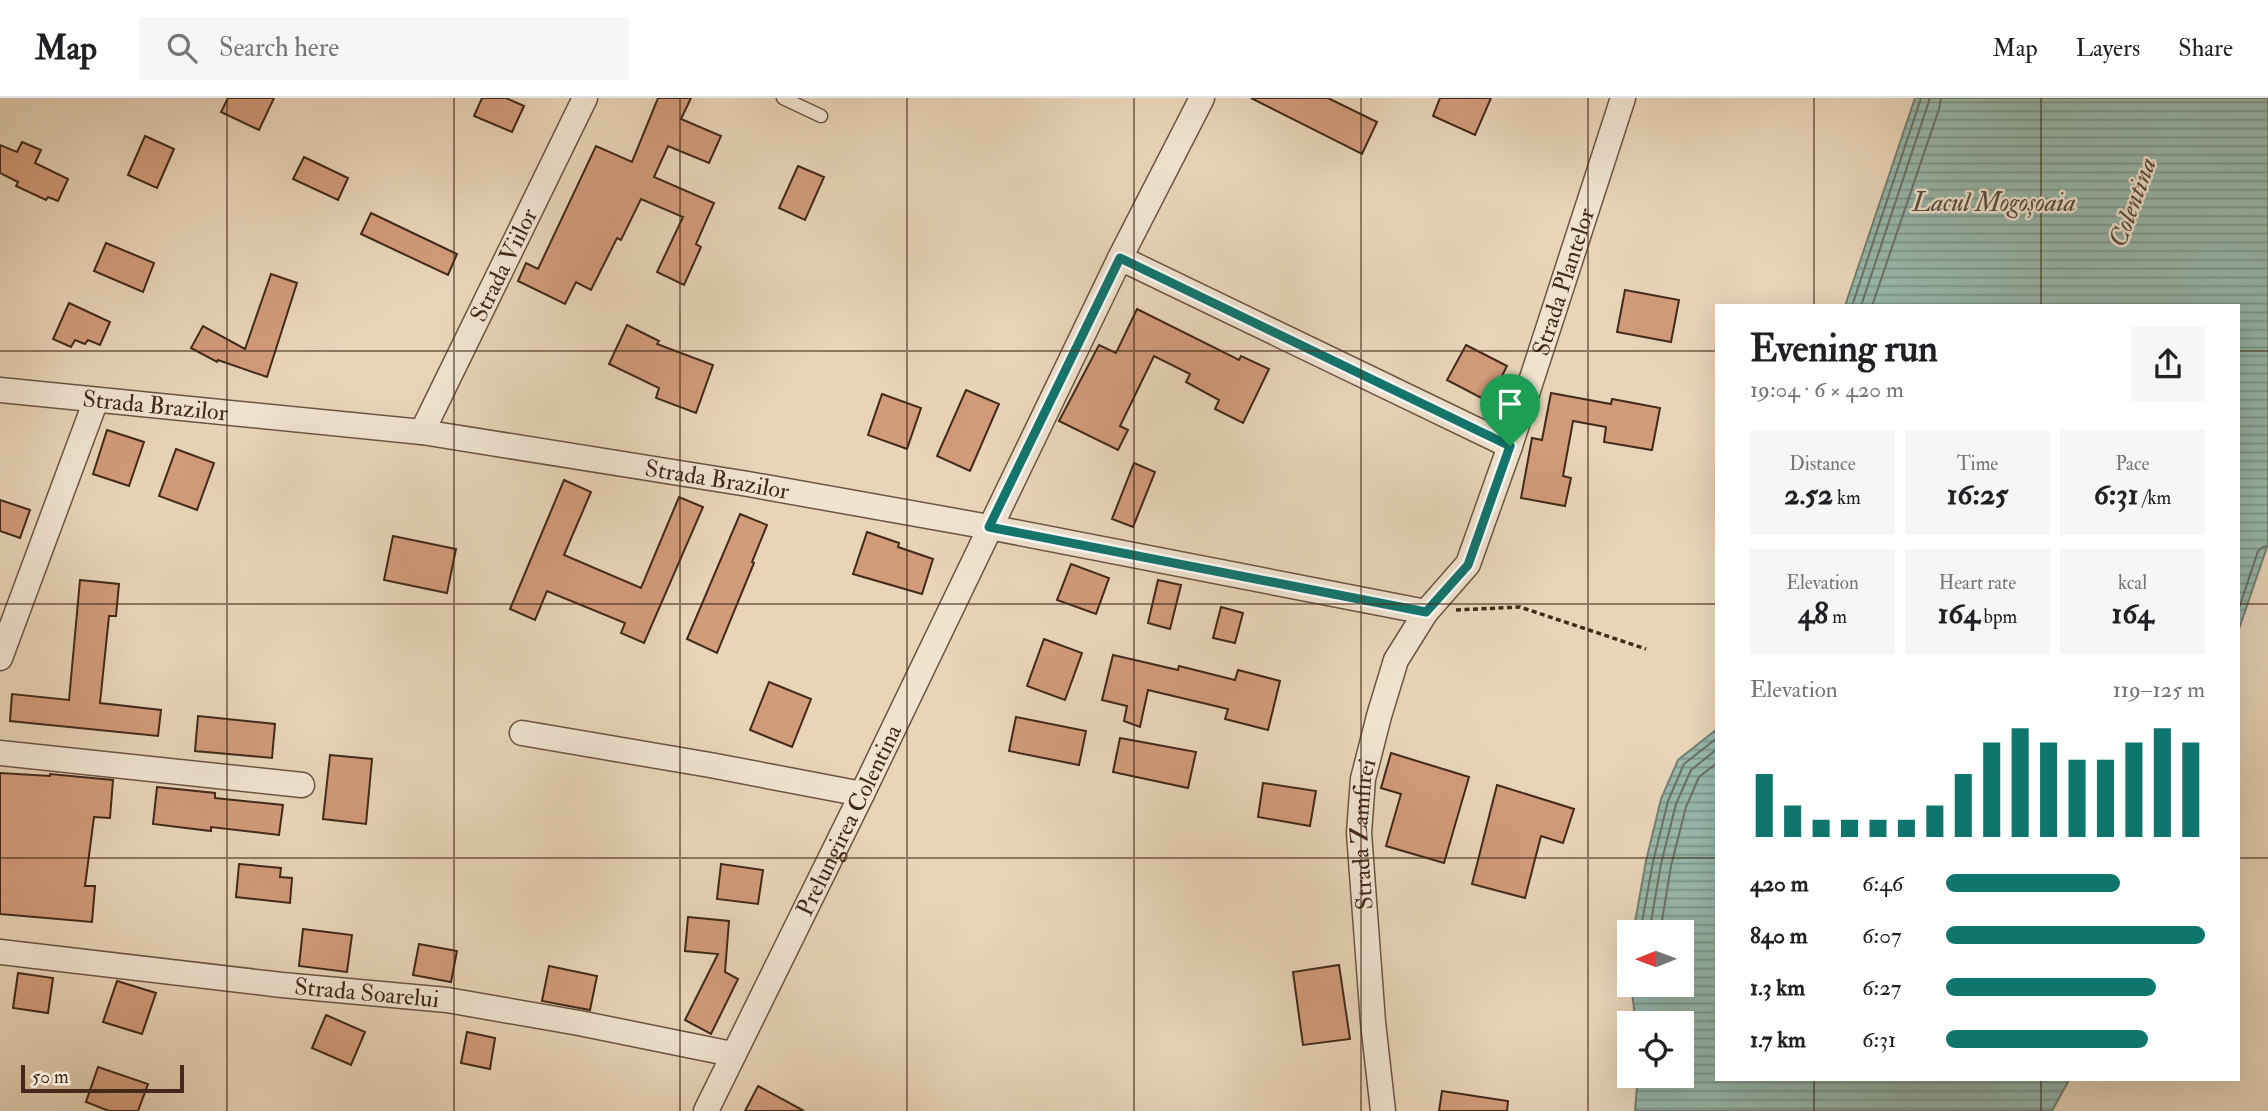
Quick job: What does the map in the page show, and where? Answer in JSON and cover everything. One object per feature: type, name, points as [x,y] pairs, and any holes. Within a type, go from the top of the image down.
[{"type":"street","name":"Strada Viilor","points":[[422,432],[585,98]]},
{"type":"street","name":"Prelungirea Colentina","points":[[706,1111],[863,794],[1120,258],[1202,98]]},
{"type":"street","name":"Strada Plantelor","points":[[1426,612],[1468,565],[1510,446],[1623,98]]},
{"type":"street","points":[[1120,258],[1510,446]]},
{"type":"street","name":"Strada Brazilor","points":[[0,390],[422,432],[734,482],[989,527],[1426,612]]},
{"type":"street","points":[[0,658],[96,400]]},
{"type":"street","name":"Strada Zamfirei","points":[[1384,1111],[1373,1022],[1359,833],[1363,779],[1396,660],[1426,612]]},
{"type":"street","points":[[522,733],[863,794]]},
{"type":"street","points":[[0,753],[302,785]]},
{"type":"street","name":"Strada Soarelui","points":[[0,952],[282,985],[447,1000],[732,1054]]},
{"type":"lane","points":[[783,98],[821,116]]},
{"type":"path","points":[[1426,612],[1520,607],[1646,649]]},
{"type":"water","name":"Lacul Mogoșoaia","points":[[1915,98],[2268,98],[2268,544],[2240,626],[2240,304],[1846,304]]},
{"type":"water","points":[[1715,731],[1715,1081],[2068,1081],[2052,1111],[1635,1111],[1637,1088],[1694,1088],[1694,1011],[1634,1011],[1633,998],[1694,998],[1694,920],[1635,920],[1661,799],[1678,760]]},
{"type":"building","points":[[228,98],[274,98],[259,130],[221,112]]},
{"type":"building","points":[[482,98],[506,98],[524,106],[512,132],[474,116]]},
{"type":"building","points":[[658,98],[691,98],[681,119],[721,136],[709,163],[668,146],[654,177],[714,203],[696,244],[701,247],[684,285],[657,272],[683,217],[641,199],[621,240],[617,238],[591,290],[576,282],[565,304],[518,281],[526,263],[538,269],[596,146],[632,162]]},
{"type":"building","points":[[1251,98],[1328,98],[1377,122],[1362,154]]},
{"type":"building","points":[[1440,98],[1491,98],[1475,135],[1433,116]]},
{"type":"building","points":[[145,136],[174,149],[157,188],[128,175]]},
{"type":"building","points":[[22,142],[41,150],[35,163],[68,179],[58,201],[48,197],[46,200],[16,186],[18,182],[0,173],[0,145],[17,152]]},
{"type":"building","points":[[304,157],[348,178],[338,200],[293,179]]},
{"type":"building","points":[[798,166],[824,177],[805,220],[779,208]]},
{"type":"building","points":[[371,213],[457,254],[448,275],[361,234]]},
{"type":"building","points":[[106,243],[154,263],[143,292],[94,271]]},
{"type":"building","points":[[271,274],[297,283],[267,377],[218,360],[217,362],[191,348],[203,326],[245,349]]},
{"type":"building","points":[[1625,290],[1679,300],[1671,342],[1617,332]]},
{"type":"building","points":[[69,303],[110,322],[100,345],[88,340],[85,344],[75,340],[71,347],[53,339]]},
{"type":"building","points":[[1137,309],[1239,360],[1241,356],[1269,369],[1243,423],[1215,409],[1219,400],[1186,382],[1190,374],[1154,356],[1120,426],[1128,430],[1118,450],[1059,421],[1099,345],[1116,353]]},
{"type":"building","points":[[627,325],[659,341],[657,344],[713,365],[696,413],[656,398],[659,388],[609,364]]},
{"type":"building","points":[[1466,345],[1507,366],[1489,402],[1447,380]]},
{"type":"building","points":[[966,390],[999,404],[970,471],[937,456]]},
{"type":"building","points":[[1551,393],[1611,404],[1612,399],[1660,408],[1652,450],[1604,442],[1606,427],[1573,421],[1563,476],[1571,478],[1565,506],[1521,498],[1532,438],[1542,440]]},
{"type":"building","points":[[882,394],[921,408],[907,449],[868,435]]},
{"type":"building","points":[[107,430],[144,442],[129,486],[93,474]]},
{"type":"building","points":[[176,449],[214,463],[197,510],[159,496]]},
{"type":"building","points":[[1134,463],[1155,472],[1133,527],[1112,519]]},
{"type":"building","points":[[564,480],[591,492],[564,555],[641,588],[679,497],[703,507],[644,643],[621,633],[625,623],[547,591],[535,620],[510,609]]},
{"type":"building","points":[[0,500],[30,510],[20,538],[0,531]]},
{"type":"building","points":[[740,514],[767,525],[717,653],[687,639]]},
{"type":"building","points":[[867,532],[899,543],[898,547],[933,559],[922,594],[853,574]]},
{"type":"building","points":[[393,536],[456,549],[447,593],[384,580]]},
{"type":"building","points":[[1071,564],[1109,578],[1096,614],[1057,600]]},
{"type":"building","points":[[80,580],[119,584],[116,616],[109,616],[100,703],[161,710],[158,736],[10,721],[12,694],[69,700]]},
{"type":"building","points":[[1158,580],[1181,585],[1170,629],[1148,623]]},
{"type":"building","points":[[1221,607],[1243,613],[1235,643],[1213,638]]},
{"type":"building","points":[[1044,639],[1082,653],[1065,700],[1027,686]]},
{"type":"building","points":[[1113,655],[1178,670],[1179,666],[1235,680],[1238,670],[1280,681],[1268,730],[1225,719],[1228,709],[1148,690],[1140,727],[1124,721],[1127,706],[1102,700]]},
{"type":"building","points":[[769,682],[811,699],[792,747],[750,730]]},
{"type":"building","points":[[198,716],[275,724],[272,758],[195,751]]},
{"type":"building","points":[[1016,717],[1086,731],[1079,765],[1009,751]]},
{"type":"building","points":[[1120,738],[1196,752],[1188,788],[1113,772]]},
{"type":"building","points":[[1391,753],[1469,777],[1444,863],[1386,846],[1401,794],[1381,788]]},
{"type":"building","points":[[330,755],[372,759],[366,824],[323,819]]},
{"type":"building","points":[[0,773],[113,780],[110,818],[94,817],[85,886],[95,886],[92,922],[0,914]]},
{"type":"building","points":[[1263,783],[1316,791],[1310,826],[1258,817]]},
{"type":"building","points":[[1497,785],[1574,809],[1563,843],[1541,836],[1525,898],[1472,884]]},
{"type":"building","points":[[157,787],[215,793],[215,798],[283,805],[279,835],[153,824]]},
{"type":"building","points":[[239,864],[281,868],[280,877],[292,878],[290,903],[236,897]]},
{"type":"building","points":[[721,864],[763,870],[758,904],[717,899]]},
{"type":"building","points":[[688,917],[729,921],[725,972],[738,979],[711,1034],[685,1020],[718,954],[685,951]]},
{"type":"building","points":[[303,929],[352,935],[347,972],[299,966]]},
{"type":"building","points":[[419,944],[457,951],[451,982],[413,975]]},
{"type":"building","points":[[1339,965],[1350,1039],[1303,1045],[1293,972]]},
{"type":"building","points":[[549,966],[597,976],[590,1010],[542,1001]]},
{"type":"building","points":[[18,973],[53,978],[48,1013],[13,1008]]},
{"type":"building","points":[[117,981],[156,993],[142,1034],[103,1022]]},
{"type":"building","points":[[326,1015],[365,1032],[351,1065],[312,1048]]},
{"type":"building","points":[[467,1032],[495,1038],[490,1069],[461,1063]]},
{"type":"building","points":[[98,1067],[148,1084],[138,1111],[109,1111],[86,1102]]},
{"type":"building","points":[[758,1086],[804,1111],[745,1111]]},
{"type":"building","points":[[1442,1091],[1508,1101],[1507,1111],[1439,1111]]},
{"type":"route","points":[[1120,258],[1510,446],[1468,565],[1426,612],[989,527],[1120,258]]},
{"type":"water label","name":"Colentina","points":[[2132,202]]}]
